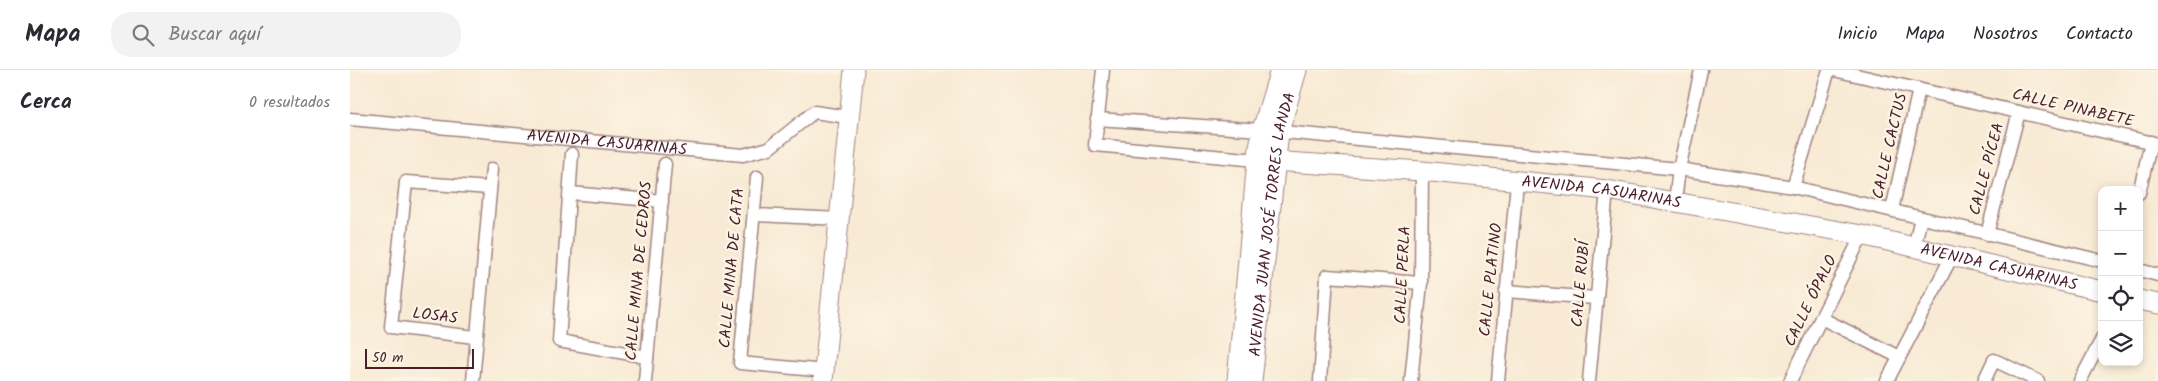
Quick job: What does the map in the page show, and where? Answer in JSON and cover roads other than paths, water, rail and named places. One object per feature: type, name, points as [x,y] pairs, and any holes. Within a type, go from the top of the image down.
[{"type":"street","points":[[824,376],[854,70]]},
{"type":"street","points":[[1097,119],[1103,70]]},
{"type":"street","name":"AVENIDA JUAN JOSÉ TORRES LANDA","points":[[1252,381],[1277,160],[1271,131],[1280,70]]},
{"type":"street","name":"AVENIDA JUAN JOSÉ TORRES LANDA","points":[[1237,381],[1257,160],[1297,70]]},
{"type":"street","points":[[1675,202],[1679,169],[1701,70]]},
{"type":"street","points":[[1793,187],[1829,70]]},
{"type":"street","name":"CALLE PINABETE","points":[[1834,70],[2154,143]]},
{"type":"street","name":"CALLE CACTUS","points":[[1892,210],[1919,89]]},
{"type":"street","name":"AVENIDA CASUARINAS","points":[[350,119],[743,155],[769,148],[814,112],[848,117]]},
{"type":"street","name":"CALLE PÍCEA","points":[[1987,234],[2019,112]]},
{"type":"street","name":"AVENIDA CASUARINAS","points":[[2098,260],[1793,187],[1679,169],[1271,131],[1097,119],[1095,145],[1257,160],[1422,171],[1517,183],[1607,190],[1862,234],[2098,290]]},
{"type":"street","points":[[2141,186],[2154,143]]},
{"type":"street","points":[[572,154],[559,341],[647,357]]},
{"type":"street","name":"CALLE MINA DE CEDROS","points":[[645,381],[665,164]]},
{"type":"street","points":[[472,381],[492,169]]},
{"type":"street","name":"CALLE PERLA","points":[[1411,381],[1421,283],[1422,171]]},
{"type":"street","name":"CALLE MINA DE CATA","points":[[757,177],[740,363],[824,376]]},
{"type":"street","name":"LOSAS","points":[[475,337],[390,327],[406,182],[490,188]]},
{"type":"street","name":"CALLE PLATINO","points":[[1498,381],[1517,183]]},
{"type":"street","name":"CALLE RUBÍ","points":[[1589,381],[1595,298],[1607,190]]},
{"type":"street","points":[[570,193],[662,201]]},
{"type":"street","points":[[754,215],[840,219]]},
{"type":"street","points":[[1914,247],[1922,218]]},
{"type":"street","name":"CALLE ÓPALO","points":[[1790,381],[1862,234]]},
{"type":"street","points":[[1887,381],[1952,256]]},
{"type":"street","points":[[2143,271],[2158,275]]},
{"type":"street","points":[[1320,381],[1327,276],[1421,283]]},
{"type":"street","points":[[1506,291],[1595,298]]},
{"type":"street","points":[[2143,301],[2158,304]]},
{"type":"street","points":[[1821,318],[1899,357]]},
{"type":"street","points":[[2081,379],[2098,347]]},
{"type":"street","points":[[1984,381],[1994,360],[2038,381]]}]
